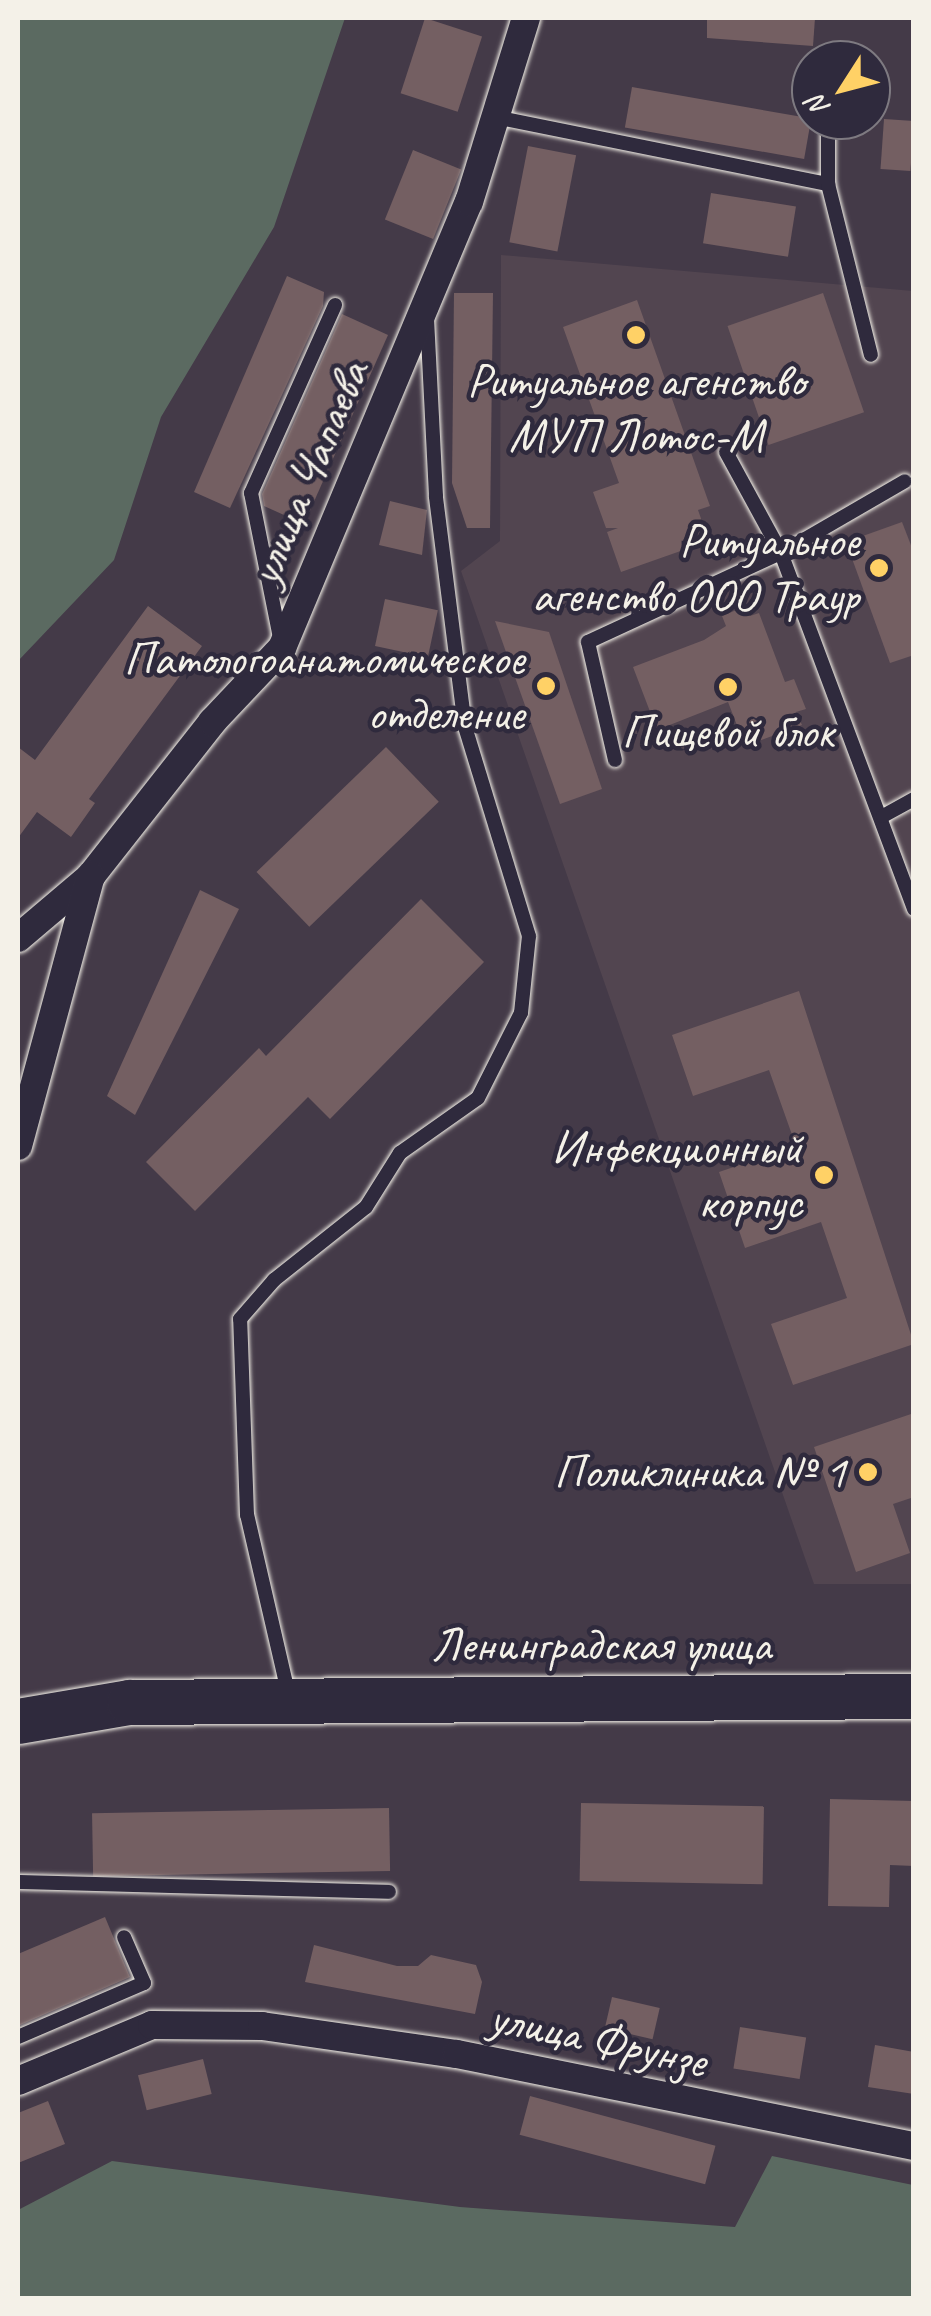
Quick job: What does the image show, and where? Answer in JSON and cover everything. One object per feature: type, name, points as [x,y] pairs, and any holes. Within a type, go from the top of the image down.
[{"type":"main road","name":"Ленинградская улица","points":[[18,1721],[130,1702],[914,1696]]},
{"type":"street","name":"улица Чапаева","points":[[18,938],[91,876],[212,722],[282,648],[500,118],[526,18]]},
{"type":"street","points":[[18,1146],[91,876]]},
{"type":"street","name":"улица Фрунзе","points":[[18,2081],[152,2025],[262,2026],[458,2054],[914,2146]]},
{"type":"lane","points":[[500,118],[828,184]]},
{"type":"lane","points":[[828,140],[828,184],[871,355]]},
{"type":"lane","points":[[290,1698],[247,1516],[240,1319],[274,1280],[366,1207],[400,1153],[478,1098],[521,1014],[529,936],[465,727],[436,496],[426,304]]},
{"type":"lane","points":[[282,648],[251,493],[336,305]]},
{"type":"lane","points":[[726,452],[781,552],[884,816],[914,909]]},
{"type":"lane","points":[[614,760],[588,642],[781,552],[905,481]]},
{"type":"lane","points":[[884,816],[914,800]]},
{"type":"lane","points":[[18,1882],[389,1892]]},
{"type":"lane","points":[[18,2037],[144,1984],[124,1937]]},
{"type":"shaded area","points":[[501,255],[913,291],[913,1584],[814,1584],[461,571],[500,541]]},
{"type":"green space","points":[[18,18],[345,18],[274,227],[161,417],[114,560],[18,661]]},
{"type":"green space","points":[[772,2156],[913,2185],[913,2298],[18,2298],[18,2210],[112,2161],[460,2207],[735,2227]]},
{"type":"building","points":[[425,18],[482,37],[458,112],[401,93]]},
{"type":"building","points":[[707,18],[815,18],[813,40],[791,40],[791,44],[707,38]]},
{"type":"building","points":[[632,87],[791,115],[791,140],[807,140],[804,159],[625,127]]},
{"type":"building","points":[[891,119],[914,121],[910,171],[881,169],[883,140],[891,140]]},
{"type":"building","points":[[528,146],[576,155],[557,252],[509,242]]},
{"type":"building","points":[[413,150],[461,169],[433,239],[385,220]]},
{"type":"building","points":[[711,193],[796,206],[788,257],[703,243]]},
{"type":"building","points":[[287,276],[324,292],[323,306],[230,508],[194,492]]},
{"type":"building","points":[[454,293],[493,293],[490,528],[467,528],[452,483]]},
{"type":"building","points":[[823,293],[864,412],[769,445],[728,326]]},
{"type":"building","points":[[637,300],[710,506],[698,510],[709,541],[621,572],[607,532],[618,528],[606,528],[593,492],[619,483],[563,327]]},
{"type":"building","points":[[342,314],[388,335],[304,524],[264,506],[262,494]]},
{"type":"building","points":[[390,501],[427,510],[422,555],[379,545]]},
{"type":"building","points":[[902,522],[914,553],[914,655],[890,663],[846,542]]},
{"type":"building","points":[[385,599],[438,610],[428,657],[375,646]]},
{"type":"building","points":[[148,606],[202,646],[89,799],[95,803],[71,837],[37,812],[18,838],[18,747],[35,760]]},
{"type":"building","points":[[746,606],[750,616],[759,613],[785,682],[794,679],[806,709],[796,712],[802,725],[745,746],[728,702],[657,730],[633,667],[704,640],[726,626],[722,616]]},
{"type":"building","points":[[495,621],[549,632],[602,789],[560,804]]},
{"type":"building","points":[[386,747],[439,802],[309,927],[257,872]]},
{"type":"building","points":[[200,890],[239,909],[135,1115],[107,1096]]},
{"type":"building","points":[[421,899],[484,962],[330,1119],[308,1097],[195,1211],[146,1162],[259,1048],[266,1056]]},
{"type":"building","points":[[799,991],[914,1344],[793,1385],[771,1324],[847,1298],[821,1222],[745,1248],[719,1172],[796,1146],[769,1070],[693,1096],[672,1035]]},
{"type":"building","name":"Поликлиника № 1","points":[[914,1413],[914,1497],[893,1504],[910,1553],[856,1572],[814,1447]]},
{"type":"building","points":[[830,1799],[914,1801],[914,1866],[890,1865],[889,1907],[828,1906]]},
{"type":"building","points":[[581,1803],[764,1806],[763,1884],[580,1881]]},
{"type":"building","points":[[389,1808],[390,1871],[93,1876],[92,1813]]},
{"type":"building","points":[[105,1917],[130,1977],[18,2026],[18,1954]]},
{"type":"building","points":[[314,1945],[397,1966],[418,1966],[431,1955],[476,1965],[482,1982],[475,2014],[305,1982]]},
{"type":"building","points":[[612,1997],[660,2008],[653,2039],[605,2028]]},
{"type":"building","points":[[740,2027],[806,2037],[800,2079],[733,2068]]},
{"type":"building","points":[[875,2045],[914,2052],[914,2094],[868,2087]]},
{"type":"building","points":[[203,2059],[212,2094],[147,2110],[138,2075]]},
{"type":"building","points":[[530,2096],[715,2146],[705,2184],[520,2135]]},
{"type":"building","points":[[48,2101],[65,2144],[18,2163],[18,2113]]},
{"type":"place","name":"Ритуальное агенство МУП Лотос-М","points":[[636,335]]},
{"type":"place","name":"Ритуальное агенство ООО Траур","points":[[879,568]]},
{"type":"place","name":"Патологоанатомическое отделение","points":[[546,686]]},
{"type":"place","name":"Пищевой блок","points":[[728,687]]},
{"type":"place","name":"Инфекционный корпус","points":[[824,1175]]},
{"type":"place","name":"Поликлиника № 1","points":[[868,1472]]}]
